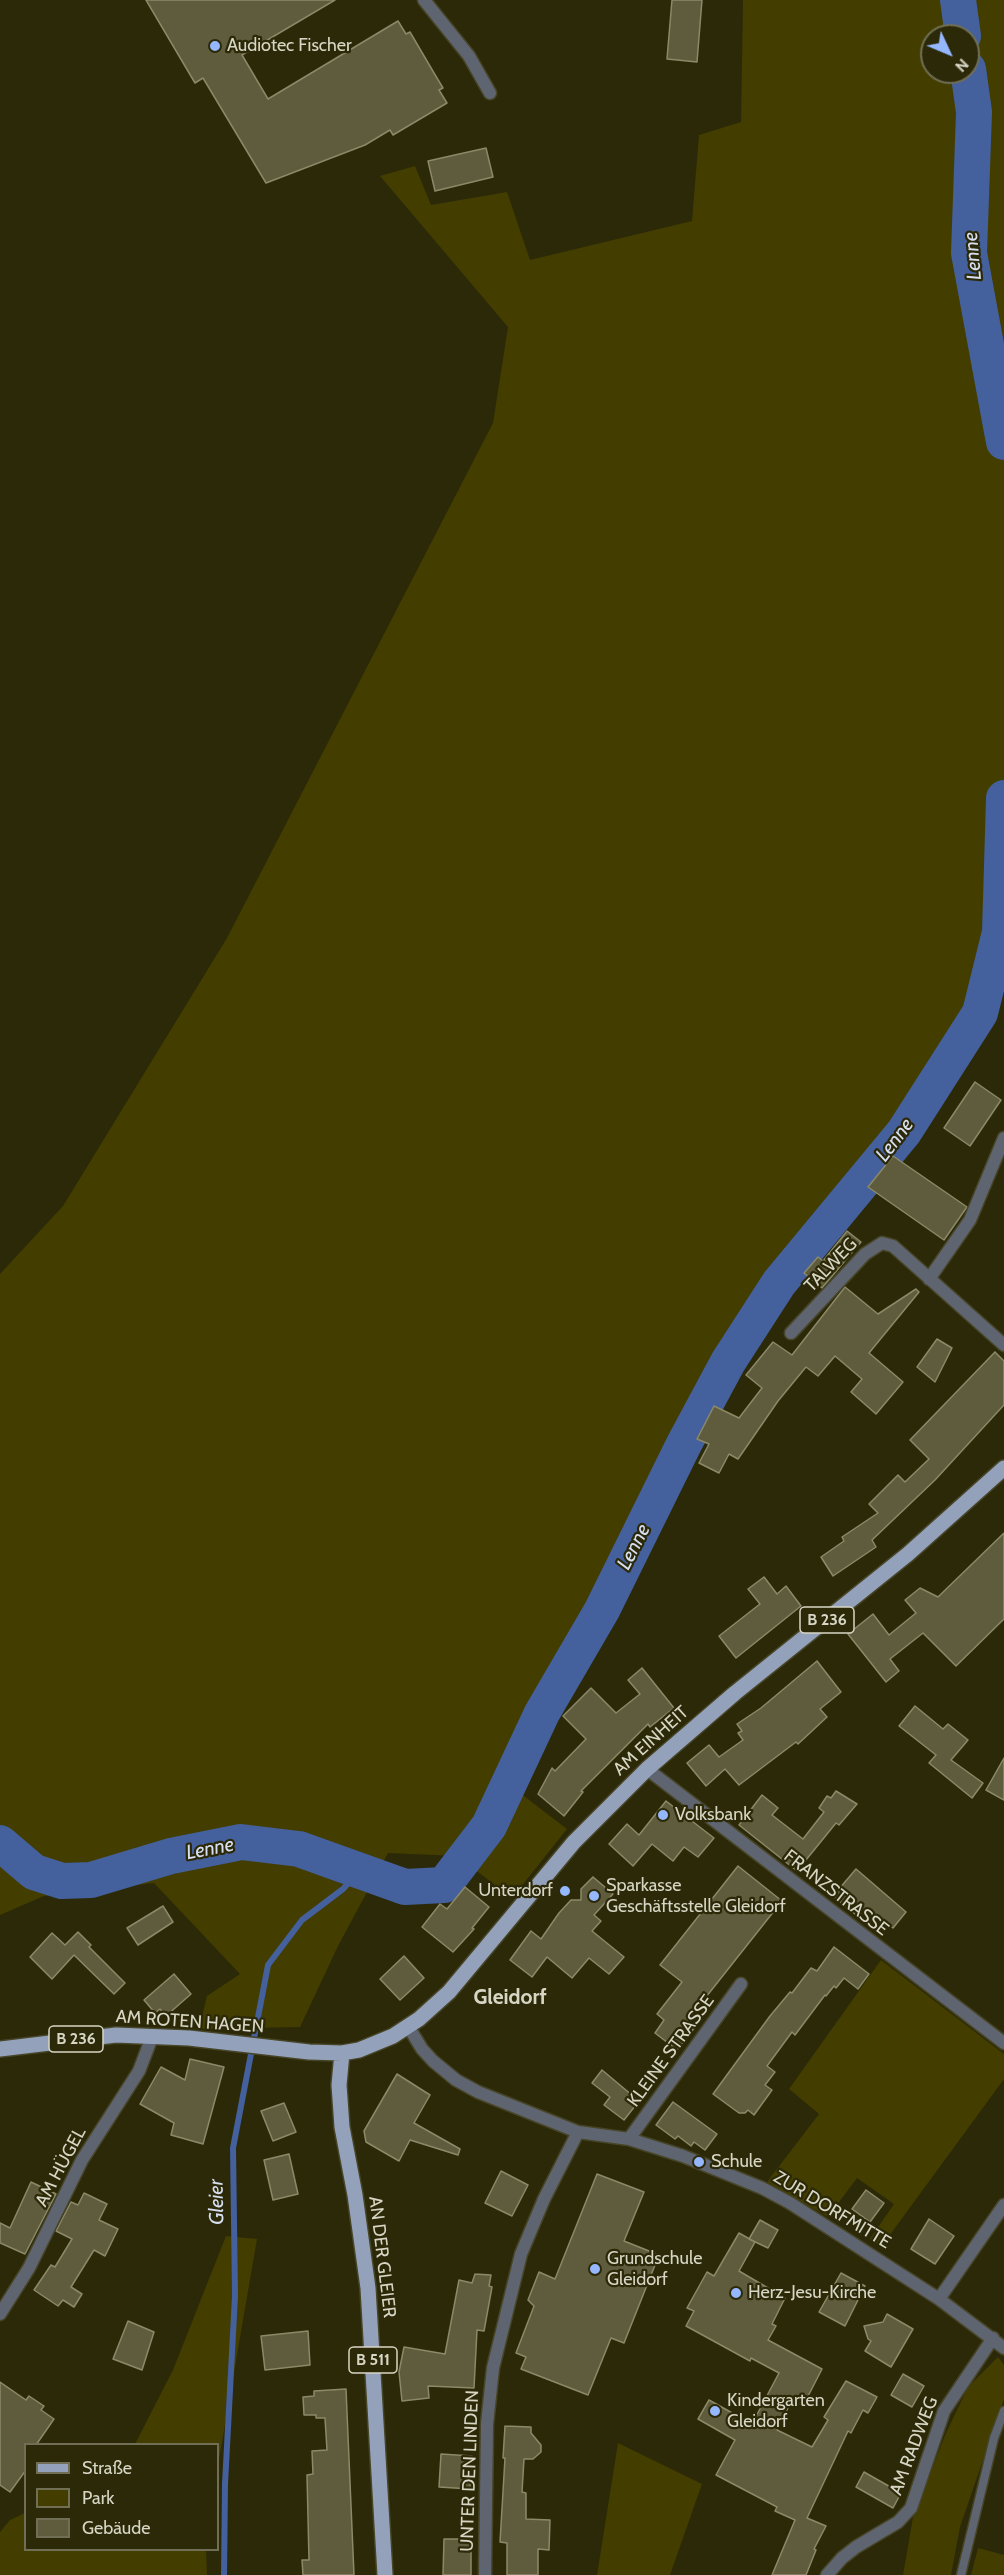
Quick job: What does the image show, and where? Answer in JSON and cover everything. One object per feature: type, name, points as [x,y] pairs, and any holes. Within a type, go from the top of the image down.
[{"type":"main road","name":"AM EINHEIT","points":[[342,2053],[380,2042],[431,2009],[461,1979],[574,1842],[646,1769],[735,1693],[900,1561],[1004,1468]]},
{"type":"main road","name":"AM ROTEN HAGEN","points":[[0,2049],[116,2035],[227,2042],[342,2053]]},
{"type":"main road","name":"AN DER GLEIER","points":[[342,2053],[339,2085],[342,2127],[355,2195],[368,2288],[385,2575]]},
{"type":"street","points":[[424,0],[469,56],[489,93]]},
{"type":"street","points":[[929,1279],[970,1220],[1004,1138]]},
{"type":"street","name":"TALWEG","points":[[791,1333],[865,1254],[882,1243],[893,1246],[1004,1345]]},
{"type":"street","name":"FRANZSTRASSE","points":[[646,1769],[1004,2043]]},
{"type":"street","name":"KLEINE STRASSE","points":[[629,2139],[741,1984]]},
{"type":"street","name":"ZUR DORFMITTE","points":[[408,2026],[422,2049],[465,2085],[578,2132],[629,2139],[699,2162],[762,2188],[829,2226],[939,2299],[1004,2348]]},
{"type":"street","name":"AM HÜGEL","points":[[0,2314],[29,2268],[82,2160],[139,2071],[152,2037]]},
{"type":"street","name":"UNTER DEN LINDEN","points":[[485,2575],[486,2436],[493,2368],[521,2254],[544,2199],[578,2132]]},
{"type":"street","points":[[939,2299],[999,2225],[1004,2205]]},
{"type":"street","name":"AM RADWEG","points":[[827,2575],[842,2558],[898,2522],[911,2508],[944,2411],[993,2338]]},
{"type":"lane","points":[[961,2575],[988,2461],[1004,2411]]},
{"type":"green space","points":[[743,0],[1004,0],[1004,967],[991,1019],[939,1090],[756,1290],[660,1465],[610,1590],[494,1773],[567,1829],[512,1898],[457,1856],[388,1853],[338,1946],[300,2027],[199,2029],[207,1996],[240,1974],[154,1883],[44,1896],[0,1915],[0,1274],[63,1206],[227,938],[493,423],[508,327],[380,176],[415,166],[431,205],[507,192],[530,260],[692,221],[699,135],[741,122]]},
{"type":"green space","points":[[881,1960],[1004,2054],[1004,2079],[881,2247],[870,2239],[894,2204],[857,2178],[828,2217],[767,2182],[819,2114],[789,2089]]},
{"type":"green space","points":[[226,2236],[257,2239],[219,2459],[219,2443],[136,2443],[173,2370]]},
{"type":"green space","points":[[998,2357],[1004,2365],[1004,2399],[960,2527],[951,2575],[903,2575],[913,2517],[946,2433],[968,2387]]},
{"type":"green space","points":[[618,2443],[702,2484],[670,2575],[597,2575]]},
{"type":"green space","points":[[24,2513],[24,2551],[206,2551],[207,2575],[0,2575],[0,2532],[10,2520]]},
{"type":"green space","points":[[978,2548],[1004,2555],[1004,2575],[971,2575]]},
{"type":"building","points":[[146,0],[335,0],[242,55],[268,99],[398,21],[406,34],[410,32],[443,88],[439,90],[447,103],[393,135],[390,130],[365,145],[266,183],[203,78],[195,83]]},
{"type":"building","points":[[672,0],[702,0],[697,62],[667,59]]},
{"type":"building","points":[[486,148],[493,177],[435,191],[428,161]]},
{"type":"building","points":[[975,1082],[1001,1100],[970,1146],[944,1128]]},
{"type":"building","points":[[893,1156],[967,1207],[944,1240],[868,1187]]},
{"type":"building","points":[[847,1231],[861,1242],[822,1288],[804,1273],[818,1257],[823,1261]]},
{"type":"building","points":[[845,1287],[878,1314],[916,1289],[919,1292],[869,1353],[903,1382],[876,1414],[851,1392],[862,1379],[835,1356],[818,1376],[806,1367],[778,1401],[738,1459],[729,1454],[719,1473],[699,1463],[709,1444],[697,1439],[714,1406],[739,1418],[762,1388],[746,1375],[773,1342],[792,1355]]},
{"type":"building","points":[[937,1339],[952,1348],[935,1382],[917,1367]]},
{"type":"building","points":[[995,1352],[1004,1361],[1004,1405],[935,1480],[872,1540],[876,1547],[833,1576],[821,1557],[844,1541],[842,1537],[878,1513],[869,1504],[898,1475],[905,1482],[929,1459],[910,1440]]},
{"type":"building","points":[[1004,1533],[1004,1619],[956,1666],[923,1633],[890,1659],[899,1671],[886,1682],[848,1634],[873,1614],[889,1635],[916,1613],[905,1600],[920,1588],[938,1597]]},
{"type":"building","points":[[764,1577],[777,1594],[786,1586],[801,1606],[736,1658],[719,1636],[760,1604],[748,1589]]},
{"type":"building","points":[[817,1661],[841,1692],[820,1709],[827,1717],[798,1744],[796,1742],[739,1785],[725,1769],[706,1786],[687,1763],[709,1745],[719,1757],[743,1740],[738,1733],[742,1731],[737,1724],[761,1708]]},
{"type":"building","points":[[642,1668],[674,1708],[650,1727],[648,1724],[581,1791],[583,1792],[564,1816],[538,1794],[552,1768],[555,1771],[586,1739],[563,1716],[591,1688],[616,1713],[640,1694],[628,1680]]},
{"type":"building","points":[[915,1706],[943,1729],[948,1724],[968,1740],[951,1760],[983,1783],[972,1798],[929,1763],[936,1755],[899,1726]]},
{"type":"building","points":[[1004,1758],[1004,1800],[986,1790]]},
{"type":"building","points":[[836,1791],[857,1804],[839,1825],[836,1823],[797,1871],[739,1825],[762,1795],[778,1808],[772,1815],[803,1839],[824,1812],[819,1808],[827,1796],[831,1798]]},
{"type":"building","points":[[666,1801],[714,1838],[698,1857],[684,1847],[673,1861],[652,1844],[633,1866],[609,1844],[627,1824],[639,1835]]},
{"type":"building","points":[[738,1866],[782,1901],[687,2021],[695,2027],[677,2050],[655,2033],[664,2020],[657,2014],[682,1982],[660,1965]]},
{"type":"building","points":[[856,1869],[906,1912],[893,1928],[889,1925],[884,1932],[874,1924],[872,1928],[833,1896]]},
{"type":"building","points":[[593,1877],[613,1894],[594,1915],[601,1921],[592,1931],[624,1957],[609,1974],[589,1958],[572,1978],[547,1957],[532,1977],[510,1960],[531,1931],[541,1939],[571,1900],[581,1900],[581,1889]]},
{"type":"building","points":[[465,1887],[489,1907],[472,1928],[474,1929],[453,1952],[422,1927],[440,1904],[447,1909]]},
{"type":"building","points":[[163,1906],[173,1922],[138,1945],[127,1928]]},
{"type":"building","points":[[78,1932],[91,1945],[89,1947],[125,1983],[114,1994],[74,1955],[52,1979],[30,1957],[52,1933],[65,1945]]},
{"type":"building","points":[[834,1947],[869,1974],[858,1989],[844,1978],[836,1988],[834,1986],[825,1995],[795,2035],[792,2032],[767,2066],[775,2072],[765,2085],[772,2090],[754,2115],[748,2110],[745,2113],[739,2113],[713,2094],[770,2016],[811,1968],[817,1971]]},
{"type":"building","points":[[404,1956],[424,1978],[400,2000],[380,1979]]},
{"type":"building","points":[[174,1974],[191,1994],[166,2016],[160,2009],[155,2013],[144,2000]]},
{"type":"building","points":[[190,2059],[224,2067],[203,2144],[171,2135],[174,2123],[140,2104],[161,2067],[185,2080]]},
{"type":"building","points":[[602,2070],[639,2101],[624,2120],[604,2105],[610,2097],[592,2083]]},
{"type":"building","points":[[397,2074],[430,2095],[414,2123],[460,2149],[458,2155],[410,2140],[399,2161],[366,2142],[364,2131]]},
{"type":"building","points":[[673,2102],[717,2134],[705,2150],[694,2142],[691,2146],[678,2136],[675,2139],[656,2125]]},
{"type":"building","points":[[284,2103],[296,2132],[273,2141],[261,2111]]},
{"type":"building","points":[[289,2154],[298,2194],[273,2200],[264,2160]]},
{"type":"building","points":[[501,2171],[528,2185],[512,2216],[485,2203]]},
{"type":"building","points":[[597,2174],[644,2192],[624,2241],[659,2255],[624,2343],[611,2338],[588,2395],[521,2369],[526,2357],[516,2353],[534,2306],[528,2300],[539,2272],[555,2279]]},
{"type":"building","points":[[31,2182],[56,2194],[25,2254],[0,2243],[0,2223],[10,2228]]},
{"type":"building","points":[[866,2190],[884,2203],[870,2222],[852,2209]]},
{"type":"building","points":[[84,2193],[107,2204],[99,2220],[118,2229],[105,2256],[94,2250],[71,2287],[82,2294],[74,2307],[63,2300],[58,2306],[34,2290],[51,2265],[55,2267],[72,2239],[56,2231],[71,2202],[78,2205]]},
{"type":"building","points":[[929,2219],[954,2236],[935,2264],[911,2249]]},
{"type":"building","points":[[760,2220],[778,2230],[768,2248],[749,2239]]},
{"type":"building","points":[[739,2233],[755,2242],[739,2271],[785,2298],[772,2324],[776,2326],[768,2340],[822,2369],[803,2406],[792,2400],[777,2430],[812,2447],[828,2420],[824,2417],[846,2381],[877,2397],[868,2413],[863,2410],[851,2433],[848,2431],[807,2518],[826,2526],[814,2549],[816,2550],[806,2575],[772,2575],[795,2520],[775,2511],[777,2507],[716,2475],[735,2440],[698,2419],[709,2400],[752,2424],[779,2373],[751,2358],[750,2361],[686,2326],[694,2311],[687,2308],[707,2272],[714,2276]]},
{"type":"building","points":[[841,2273],[865,2286],[845,2326],[819,2312]]},
{"type":"building","points":[[475,2274],[491,2275],[489,2286],[492,2287],[484,2331],[477,2330],[474,2388],[428,2386],[429,2398],[402,2401],[399,2372],[404,2347],[445,2354],[459,2280],[472,2283]]},
{"type":"building","points":[[887,2314],[913,2329],[891,2367],[865,2351],[871,2341],[868,2339],[864,2326],[883,2322]]},
{"type":"building","points":[[128,2321],[154,2332],[142,2370],[113,2359]]},
{"type":"building","points":[[308,2331],[310,2365],[265,2370],[261,2336]]},
{"type":"building","points":[[903,2374],[924,2386],[912,2407],[891,2395]]},
{"type":"building","points":[[0,2382],[26,2400],[29,2396],[44,2406],[41,2410],[54,2419],[37,2443],[24,2443],[24,2473],[10,2492],[0,2485]]},
{"type":"building","points":[[346,2389],[354,2575],[303,2575],[302,2560],[309,2560],[307,2475],[313,2474],[312,2451],[327,2450],[325,2418],[304,2415],[303,2397],[314,2396],[314,2391]]},
{"type":"building","points":[[505,2426],[531,2427],[531,2433],[541,2445],[541,2452],[533,2459],[524,2459],[522,2492],[526,2493],[526,2519],[550,2520],[549,2550],[538,2549],[538,2575],[507,2575],[507,2543],[500,2542]]},
{"type":"building","points":[[441,2454],[472,2456],[470,2489],[439,2487]]},
{"type":"building","points":[[864,2472],[901,2493],[893,2508],[856,2487]]},
{"type":"building","points":[[444,2539],[471,2539],[471,2575],[443,2575]]},
{"type":"waterway","name":"Lenne","points":[[958,0],[961,24]]},
{"type":"waterway","name":"Lenne","points":[[970,84],[974,112],[969,253],[1004,442]]},
{"type":"waterway","name":"Lenne","points":[[0,1843],[34,1872],[62,1881],[91,1880],[171,1856],[241,1842],[299,1849],[405,1887],[444,1885],[489,1826],[542,1713],[602,1610],[684,1444],[728,1362],[779,1283],[904,1132],[980,1013],[1000,932],[1004,798]]},
{"type":"waterway","name":"Gleier","points":[[224,2575],[225,2484],[235,2296],[233,2148],[268,1965],[302,1920],[343,1889],[360,1870]]},
{"type":"place","name":"Audiotec Fischer","points":[[215,46]]},
{"type":"place","name":"Volksbank","points":[[663,1815]]},
{"type":"place","name":"Unterdorf","points":[[565,1891]]},
{"type":"place","name":"Sparkasse Geschäftsstelle Gleidorf","points":[[594,1896]]},
{"type":"place","name":"Schule","points":[[699,2162]]},
{"type":"place","name":"Grundschule Gleidorf","points":[[595,2269]]},
{"type":"place","name":"Herz-Jesu-Kirche","points":[[736,2293]]},
{"type":"place","name":"Kindergarten Gleidorf","points":[[715,2411]]},
{"type":"district","name":"Gleidorf","points":[[510,1998]]}]
